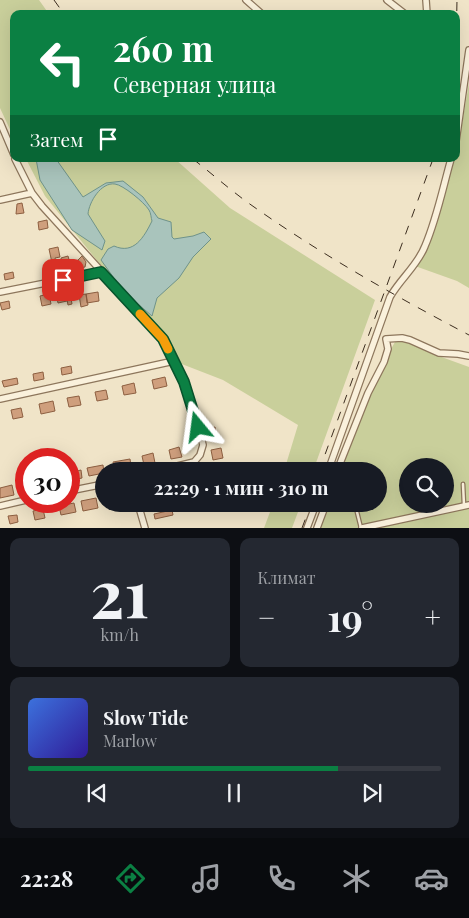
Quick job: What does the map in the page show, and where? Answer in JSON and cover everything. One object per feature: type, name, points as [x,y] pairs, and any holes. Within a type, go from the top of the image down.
[{"type":"street","points":[[246,0],[257,10]]},
{"type":"street","points":[[387,0],[400,10]]},
{"type":"street","points":[[460,113],[469,50]]},
{"type":"street","points":[[0,122],[10,146]]},
{"type":"street","points":[[17,162],[32,193],[47,212],[163,339],[184,382],[194,409],[203,445],[200,455],[194,462]]},
{"type":"street","points":[[331,462],[390,297],[396,285],[410,270],[425,247],[450,162]]},
{"type":"street","points":[[0,200],[32,193]]},
{"type":"street","points":[[0,292],[101,272]]},
{"type":"street","points":[[378,334],[386,339],[402,338],[410,340],[439,353],[469,356]]},
{"type":"street","points":[[341,462],[368,393],[384,362],[388,349],[386,339]]},
{"type":"street","points":[[0,399],[174,361]]},
{"type":"street","points":[[80,489],[95,486]]},
{"type":"street","points":[[0,506],[15,503]]},
{"type":"street","points":[[361,528],[466,505]]},
{"type":"street","points":[[140,512],[145,528]]},
{"type":"street","points":[[307,528],[313,512]]},
{"type":"street","points":[[317,528],[323,512]]},
{"type":"lane","points":[[463,484],[466,505]]},
{"type":"lane","points":[[357,512],[361,528]]},
{"type":"green space","points":[[0,0],[39,0],[46,10],[10,10],[10,129],[0,108]]},
{"type":"green space","points":[[469,83],[469,288],[457,281],[415,266],[427,249],[453,162],[460,162],[460,136]]},
{"type":"green space","points":[[28,162],[178,162],[230,208],[375,300],[316,462],[287,462],[298,425],[223,380],[174,361],[163,339],[45,196]]},
{"type":"green space","points":[[403,340],[469,367],[469,528],[314,528],[320,512],[387,512],[387,462],[338,462],[368,389],[395,342]]},
{"type":"green space","points":[[270,512],[298,512],[292,528],[264,528]]},
{"type":"water","points":[[37,162],[58,162],[83,197],[106,183],[123,181],[143,197],[158,218],[171,222],[172,237],[174,239],[204,232],[211,239],[193,257],[179,278],[157,298],[152,316],[124,292],[101,260],[108,249],[114,246],[127,248],[138,243],[152,221],[149,210],[133,194],[119,185],[110,184],[101,189],[93,199],[88,214],[105,241],[102,250],[72,230],[40,180]]},
{"type":"building","points":[[22,203],[24,213],[16,214],[17,204]]},
{"type":"building","points":[[47,220],[48,228],[39,230],[38,222]]},
{"type":"building","points":[[58,247],[60,257],[55,258],[58,271],[54,272],[49,249]]},
{"type":"building","points":[[68,256],[71,267],[63,269],[61,258]]},
{"type":"building","points":[[82,256],[86,262],[85,267],[80,268],[78,260]]},
{"type":"building","points":[[13,272],[14,278],[5,280],[4,274]]},
{"type":"building","points":[[69,287],[72,304],[68,305],[65,288]]},
{"type":"building","points":[[65,291],[67,301],[58,303],[56,293]]},
{"type":"building","points":[[98,292],[99,301],[87,303],[86,294]]},
{"type":"building","points":[[49,294],[51,304],[42,306],[40,296]]},
{"type":"building","points":[[86,294],[88,305],[81,307],[79,295]]},
{"type":"building","points":[[9,301],[10,308],[2,310],[0,303]]},
{"type":"building","points":[[71,366],[72,373],[62,375],[61,368]]},
{"type":"building","points":[[43,372],[44,379],[34,381],[33,374]]},
{"type":"building","points":[[165,377],[167,386],[154,389],[152,380]]},
{"type":"building","points":[[17,378],[18,384],[4,387],[2,381]]},
{"type":"building","points":[[134,383],[136,393],[124,395],[122,386]]},
{"type":"building","points":[[106,390],[108,399],[97,401],[95,392]]},
{"type":"building","points":[[79,396],[81,405],[69,407],[67,398]]},
{"type":"building","points":[[53,401],[55,411],[41,414],[39,404]]},
{"type":"building","points":[[21,408],[23,417],[13,419],[11,410]]},
{"type":"building","points":[[215,427],[217,438],[208,440],[206,429]]},
{"type":"building","points":[[179,447],[182,457],[171,459],[169,450]]},
{"type":"building","points":[[221,448],[223,458],[213,460],[211,450]]},
{"type":"building","points":[[153,453],[155,462],[143,462],[142,456]]},
{"type":"building","points":[[130,459],[130,462],[113,462]]},
{"type":"building","points":[[95,466],[95,475],[89,476],[87,468]]},
{"type":"building","points":[[12,485],[14,495],[0,498],[0,488]]},
{"type":"building","points":[[95,498],[95,509],[83,511],[81,501]]},
{"type":"building","points":[[172,512],[173,515],[155,519],[154,514]]},
{"type":"building","points":[[33,513],[44,513],[45,518],[35,520]]},
{"type":"building","points":[[17,515],[18,522],[10,524],[8,516]]},
{"type":"railway","points":[[54,0],[61,10]]},
{"type":"railway","points":[[457,0],[457,10]]},
{"type":"railway","points":[[197,162],[247,202],[328,256],[469,335]]},
{"type":"railway","points":[[322,462],[432,162]]},
{"type":"railway","points":[[302,528],[308,512]]},
{"type":"slow traffic","points":[[140,314],[163,339],[168,349]]},
{"type":"route","points":[[63,280],[101,272],[163,339],[184,382],[194,409],[198,427]]}]
